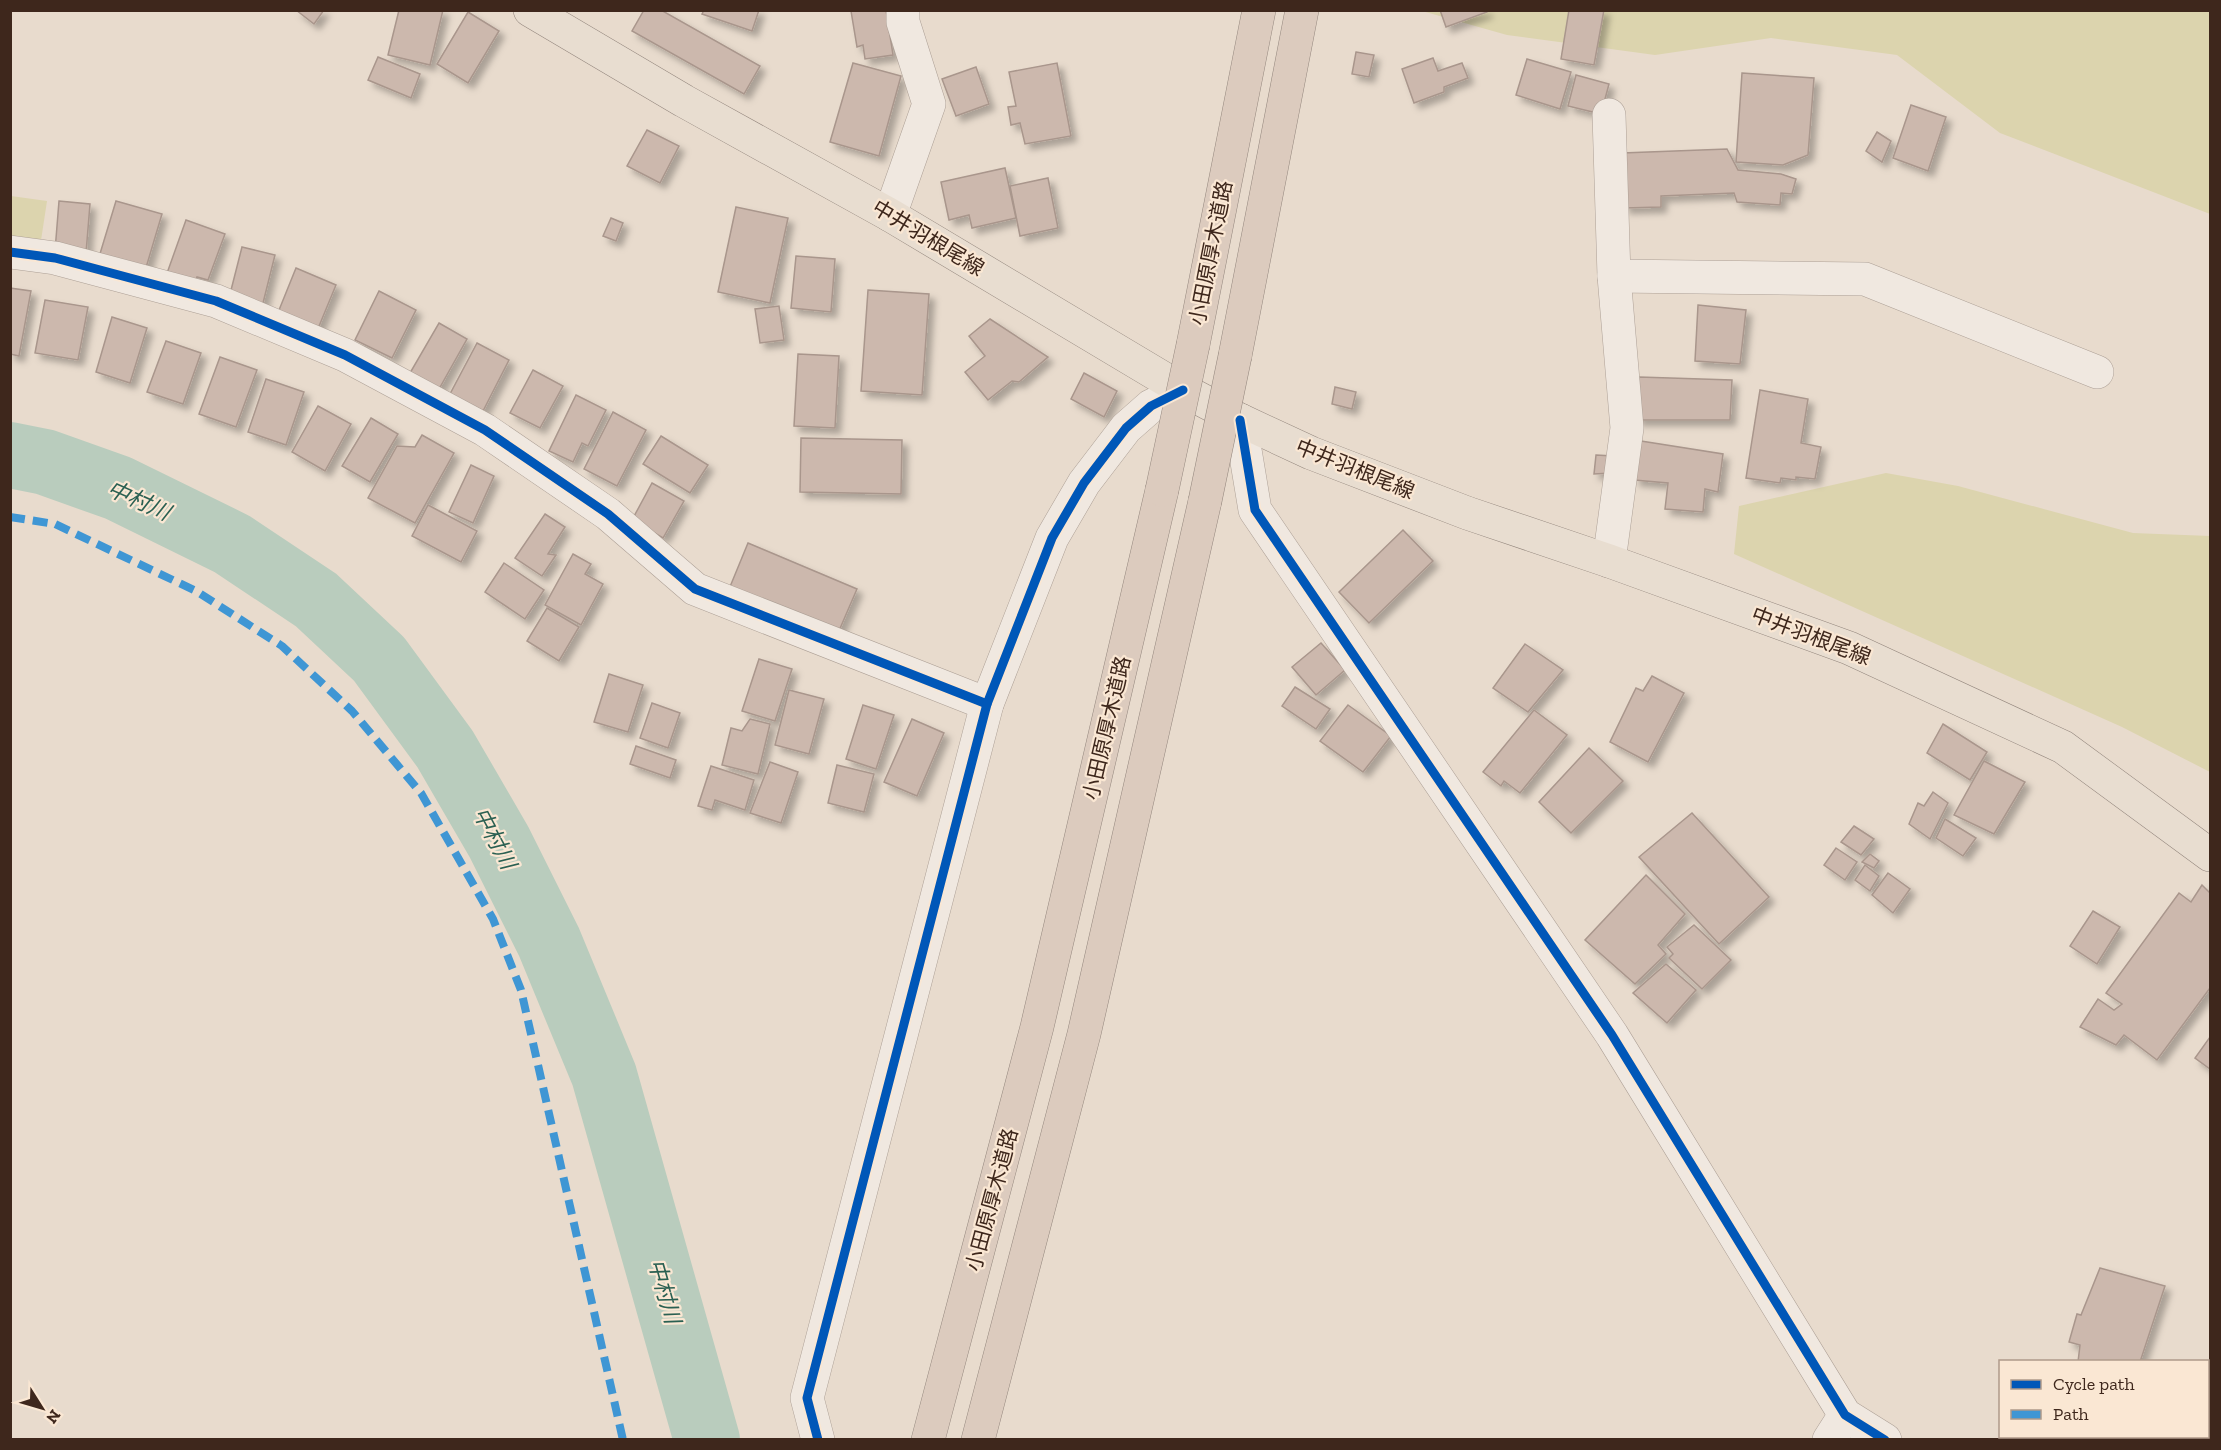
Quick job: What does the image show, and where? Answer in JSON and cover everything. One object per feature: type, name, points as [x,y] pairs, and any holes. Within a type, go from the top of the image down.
[{"type":"highway","name":"小田原厚木道路","points":[[928,1440],[1038,1027],[1162,490],[1193,345],[1258,10]]},
{"type":"highway","name":"小田原厚木道路","points":[[978,1440],[1084,1034],[1205,501],[1302,10]]},
{"type":"main road","name":"中井羽根尾線","points":[[530,10],[684,101],[890,215],[1183,390],[1240,420],[1311,453],[1456,509],[1609,561],[1849,648],[2063,747],[2211,855]]},
{"type":"street","points":[[890,215],[929,104],[903,22],[903,10]]},
{"type":"street","points":[[1609,115],[1614,276],[1627,428],[1609,561]]},
{"type":"street","points":[[10,252],[55,258],[216,301],[345,355],[485,430],[608,514],[695,590],[987,704]]},
{"type":"street","points":[[1614,276],[1865,279],[2097,372]]},
{"type":"street","points":[[818,1440],[807,1398],[987,704],[1052,538],[1084,483],[1126,428],[1151,406],[1183,390]]},
{"type":"street","points":[[1240,420],[1255,510],[1612,1035],[1837,1427],[1885,1440]]},
{"type":"shaded area","points":[[1422,11],[2210,11],[2210,214],[2000,133],[1897,55],[1771,38],[1655,55],[1507,35]]},
{"type":"shaded area","points":[[11,196],[47,201],[40,247],[11,244]]},
{"type":"shaded area","points":[[1886,473],[1958,486],[2133,533],[2210,536],[2210,772],[2122,727],[1734,554],[1739,506]]},
{"type":"building","points":[[296,10],[324,10],[314,24]]},
{"type":"building","points":[[399,10],[443,10],[430,65],[388,55]]},
{"type":"building","points":[[644,10],[661,10],[760,66],[744,94],[632,31]]},
{"type":"building","points":[[704,10],[759,10],[752,31],[702,14]]},
{"type":"building","points":[[886,10],[893,55],[865,59],[863,45],[857,47],[851,11]]},
{"type":"building","points":[[1440,10],[1487,10],[1487,12],[1446,27]]},
{"type":"building","points":[[1569,10],[1604,10],[1594,65],[1561,59]]},
{"type":"building","points":[[468,12],[499,31],[468,83],[437,64]]},
{"type":"building","points":[[1356,52],[1374,55],[1369,77],[1352,74]]},
{"type":"building","points":[[378,57],[420,74],[411,98],[368,80]]},
{"type":"building","points":[[1433,58],[1438,71],[1462,63],[1468,78],[1444,87],[1444,92],[1414,103],[1402,69]]},
{"type":"building","points":[[1527,59],[1571,72],[1560,109],[1516,95]]},
{"type":"building","points":[[853,63],[901,76],[879,156],[830,142]]},
{"type":"building","points":[[1057,63],[1071,136],[1025,144],[1020,123],[1011,125],[1008,107],[1016,106],[1009,72]]},
{"type":"building","points":[[976,67],[989,104],[956,116],[942,79]]},
{"type":"building","points":[[1742,73],[1814,78],[1808,155],[1783,165],[1736,162]]},
{"type":"building","points":[[1576,75],[1609,84],[1601,114],[1568,106]]},
{"type":"building","points":[[1911,105],[1946,117],[1928,171],[1893,158]]},
{"type":"building","points":[[647,130],[679,146],[660,183],[627,166]]},
{"type":"building","points":[[1877,132],[1891,141],[1882,162],[1866,151]]},
{"type":"building","points":[[1727,149],[1738,170],[1781,174],[1796,179],[1792,194],[1781,193],[1780,205],[1737,202],[1734,193],[1661,196],[1661,207],[1624,208],[1622,153]]},
{"type":"building","points":[[1005,168],[1016,218],[972,228],[969,215],[949,220],[941,182]]},
{"type":"building","points":[[1048,178],[1058,228],[1020,236],[1010,186]]},
{"type":"building","points":[[59,201],[90,204],[86,253],[55,251]]},
{"type":"building","points":[[116,201],[162,214],[145,271],[99,257]]},
{"type":"building","points":[[736,207],[788,218],[770,303],[718,292]]},
{"type":"building","points":[[611,218],[623,223],[616,241],[603,236]]},
{"type":"building","points":[[186,220],[225,234],[208,280],[197,277],[193,286],[166,276]]},
{"type":"building","points":[[242,247],[275,255],[262,307],[229,298]]},
{"type":"building","points":[[796,256],[835,259],[831,312],[791,308]]},
{"type":"building","points":[[296,268],[336,285],[317,331],[277,315]]},
{"type":"building","points":[[10,288],[31,291],[19,356],[10,354]]},
{"type":"building","points":[[868,290],[929,294],[922,395],[861,391]]},
{"type":"building","points":[[379,291],[416,310],[392,358],[355,340]]},
{"type":"building","points":[[45,300],[88,307],[78,360],[35,353]]},
{"type":"building","points":[[1698,305],[1746,310],[1740,364],[1695,361]]},
{"type":"building","points":[[779,306],[784,340],[760,343],[755,309]]},
{"type":"building","points":[[112,317],[147,328],[130,383],[96,372]]},
{"type":"building","points":[[990,319],[1048,357],[1019,382],[1012,381],[988,400],[965,372],[985,356],[969,336]]},
{"type":"building","points":[[439,323],[467,339],[439,389],[410,373]]},
{"type":"building","points":[[166,341],[201,353],[183,404],[147,392]]},
{"type":"building","points":[[477,343],[509,360],[483,411],[450,394]]},
{"type":"building","points":[[798,354],[839,356],[835,428],[794,426]]},
{"type":"building","points":[[220,357],[257,370],[236,427],[199,414]]},
{"type":"building","points":[[533,370],[563,386],[540,428],[510,413]]},
{"type":"building","points":[[1084,373],[1117,391],[1104,417],[1071,399]]},
{"type":"building","points":[[1639,377],[1732,380],[1730,420],[1636,420]]},
{"type":"building","points":[[266,379],[304,392],[286,445],[248,432]]},
{"type":"building","points":[[1335,387],[1356,392],[1352,409],[1332,404]]},
{"type":"building","points":[[1760,390],[1808,399],[1801,443],[1821,447],[1815,479],[1781,478],[1780,483],[1746,478]]},
{"type":"building","points":[[576,395],[606,410],[588,446],[582,443],[573,462],[549,451]]},
{"type":"building","points":[[318,406],[351,424],[325,471],[292,452]]},
{"type":"building","points":[[613,412],[646,430],[617,486],[584,469]]},
{"type":"building","points":[[371,418],[398,434],[370,482],[342,466]]},
{"type":"building","points":[[422,435],[454,453],[415,523],[368,498],[397,446],[415,447]]},
{"type":"building","points":[[661,436],[708,465],[690,493],[643,464]]},
{"type":"building","points":[[801,438],[902,440],[901,494],[800,492]]},
{"type":"building","points":[[1641,441],[1723,454],[1718,492],[1705,489],[1703,512],[1665,509],[1668,483],[1634,480]]},
{"type":"building","points":[[1596,455],[1613,456],[1611,473],[1594,474]]},
{"type":"building","points":[[471,465],[494,476],[473,523],[449,512]]},
{"type":"building","points":[[652,483],[684,501],[663,538],[632,520]]},
{"type":"building","points":[[428,505],[477,531],[461,562],[412,536]]},
{"type":"building","points":[[545,514],[565,527],[548,554],[556,555],[542,576],[515,558]]},
{"type":"building","points":[[1403,530],[1433,561],[1369,623],[1339,592]]},
{"type":"building","points":[[748,543],[857,589],[835,640],[727,594]]},
{"type":"building","points":[[573,554],[591,564],[585,574],[603,584],[581,625],[545,605]]},
{"type":"building","points":[[504,563],[544,590],[525,619],[485,592]]},
{"type":"building","points":[[547,608],[579,627],[559,661],[527,641]]},
{"type":"building","points":[[1321,643],[1345,670],[1316,695],[1292,667]]},
{"type":"building","points":[[1525,644],[1563,670],[1528,712],[1493,688]]},
{"type":"building","points":[[759,659],[792,669],[775,721],[742,711]]},
{"type":"building","points":[[609,674],[643,685],[628,732],[594,722]]},
{"type":"building","points":[[1652,676],[1684,693],[1648,762],[1610,742],[1636,688],[1643,691]]},
{"type":"building","points":[[1295,687],[1330,709],[1316,729],[1282,706]]},
{"type":"building","points":[[789,690],[824,699],[809,754],[775,745]]},
{"type":"building","points":[[652,703],[680,713],[668,748],[640,738]]},
{"type":"building","points":[[863,705],[894,715],[876,769],[846,759]]},
{"type":"building","points":[[1348,705],[1391,736],[1363,772],[1320,741]]},
{"type":"building","points":[[1534,710],[1567,735],[1520,793],[1504,781],[1501,786],[1483,772]]},
{"type":"building","points":[[750,719],[770,724],[758,774],[722,765],[731,728],[742,731]]},
{"type":"building","points":[[912,719],[944,733],[917,796],[884,782]]},
{"type":"building","points":[[1943,724],[1987,752],[1970,780],[1927,753]]},
{"type":"building","points":[[636,746],[676,760],[670,778],[630,764]]},
{"type":"building","points":[[1589,748],[1623,781],[1571,833],[1539,802]]},
{"type":"building","points":[[1984,761],[2025,782],[1994,834],[1954,815]]},
{"type":"building","points":[[770,762],[798,772],[781,823],[750,813]]},
{"type":"building","points":[[837,765],[874,774],[864,812],[828,803]]},
{"type":"building","points":[[711,766],[754,780],[745,810],[715,800],[712,810],[698,806]]},
{"type":"building","points":[[1933,792],[1948,803],[1930,839],[1909,824],[1918,803],[1924,806]]},
{"type":"building","points":[[1692,813],[1769,897],[1719,944],[1639,857]]},
{"type":"building","points":[[1945,819],[1976,838],[1963,856],[1936,838]]},
{"type":"building","points":[[1854,826],[1874,839],[1861,855],[1841,842]]},
{"type":"building","points":[[1836,848],[1857,862],[1845,880],[1824,865]]},
{"type":"building","points":[[1870,854],[1879,861],[1874,868],[1862,862]]},
{"type":"building","points":[[1865,865],[1879,876],[1870,891],[1855,880]]},
{"type":"building","points":[[1888,873],[1910,889],[1893,913],[1872,895]]},
{"type":"building","points":[[1646,875],[1685,914],[1658,945],[1666,954],[1635,984],[1585,940]]},
{"type":"building","points":[[2202,885],[2210,893],[2210,988],[2157,1060],[2124,1035],[2116,1045],[2080,1027],[2098,999],[2114,1010],[2122,1004],[2106,993],[2179,893],[2191,902]]},
{"type":"building","points":[[2093,911],[2120,927],[2097,964],[2070,946]]},
{"type":"building","points":[[1694,925],[1731,960],[1702,989],[1669,958],[1673,954],[1667,947]]},
{"type":"building","points":[[1666,964],[1696,990],[1667,1023],[1633,993]]},
{"type":"building","points":[[2210,1037],[2210,1069],[2195,1058]]},
{"type":"building","points":[[2100,1268],[2165,1286],[2141,1360],[2078,1360],[2080,1345],[2069,1342],[2077,1314],[2081,1315]]},
{"type":"waterway","name":"中村川","points":[[10,455],[45,462],[118,488],[232,544],[316,600],[379,659],[445,749],[499,842],[549,942],[604,1075],[707,1440]]},
{"type":"marked path","points":[[10,517],[55,524],[196,591],[282,646],[352,711],[421,793],[493,919],[521,990],[623,1440]]},
{"type":"cycle path","points":[[10,252],[55,258],[216,301],[345,355],[485,430],[608,514],[695,589],[987,704]]},
{"type":"cycle path","points":[[818,1440],[807,1398],[987,704],[1052,538],[1084,483],[1126,428],[1151,406],[1183,390]]},
{"type":"cycle path","points":[[1240,420],[1255,510],[1612,1035],[1845,1415],[1885,1440]]}]
